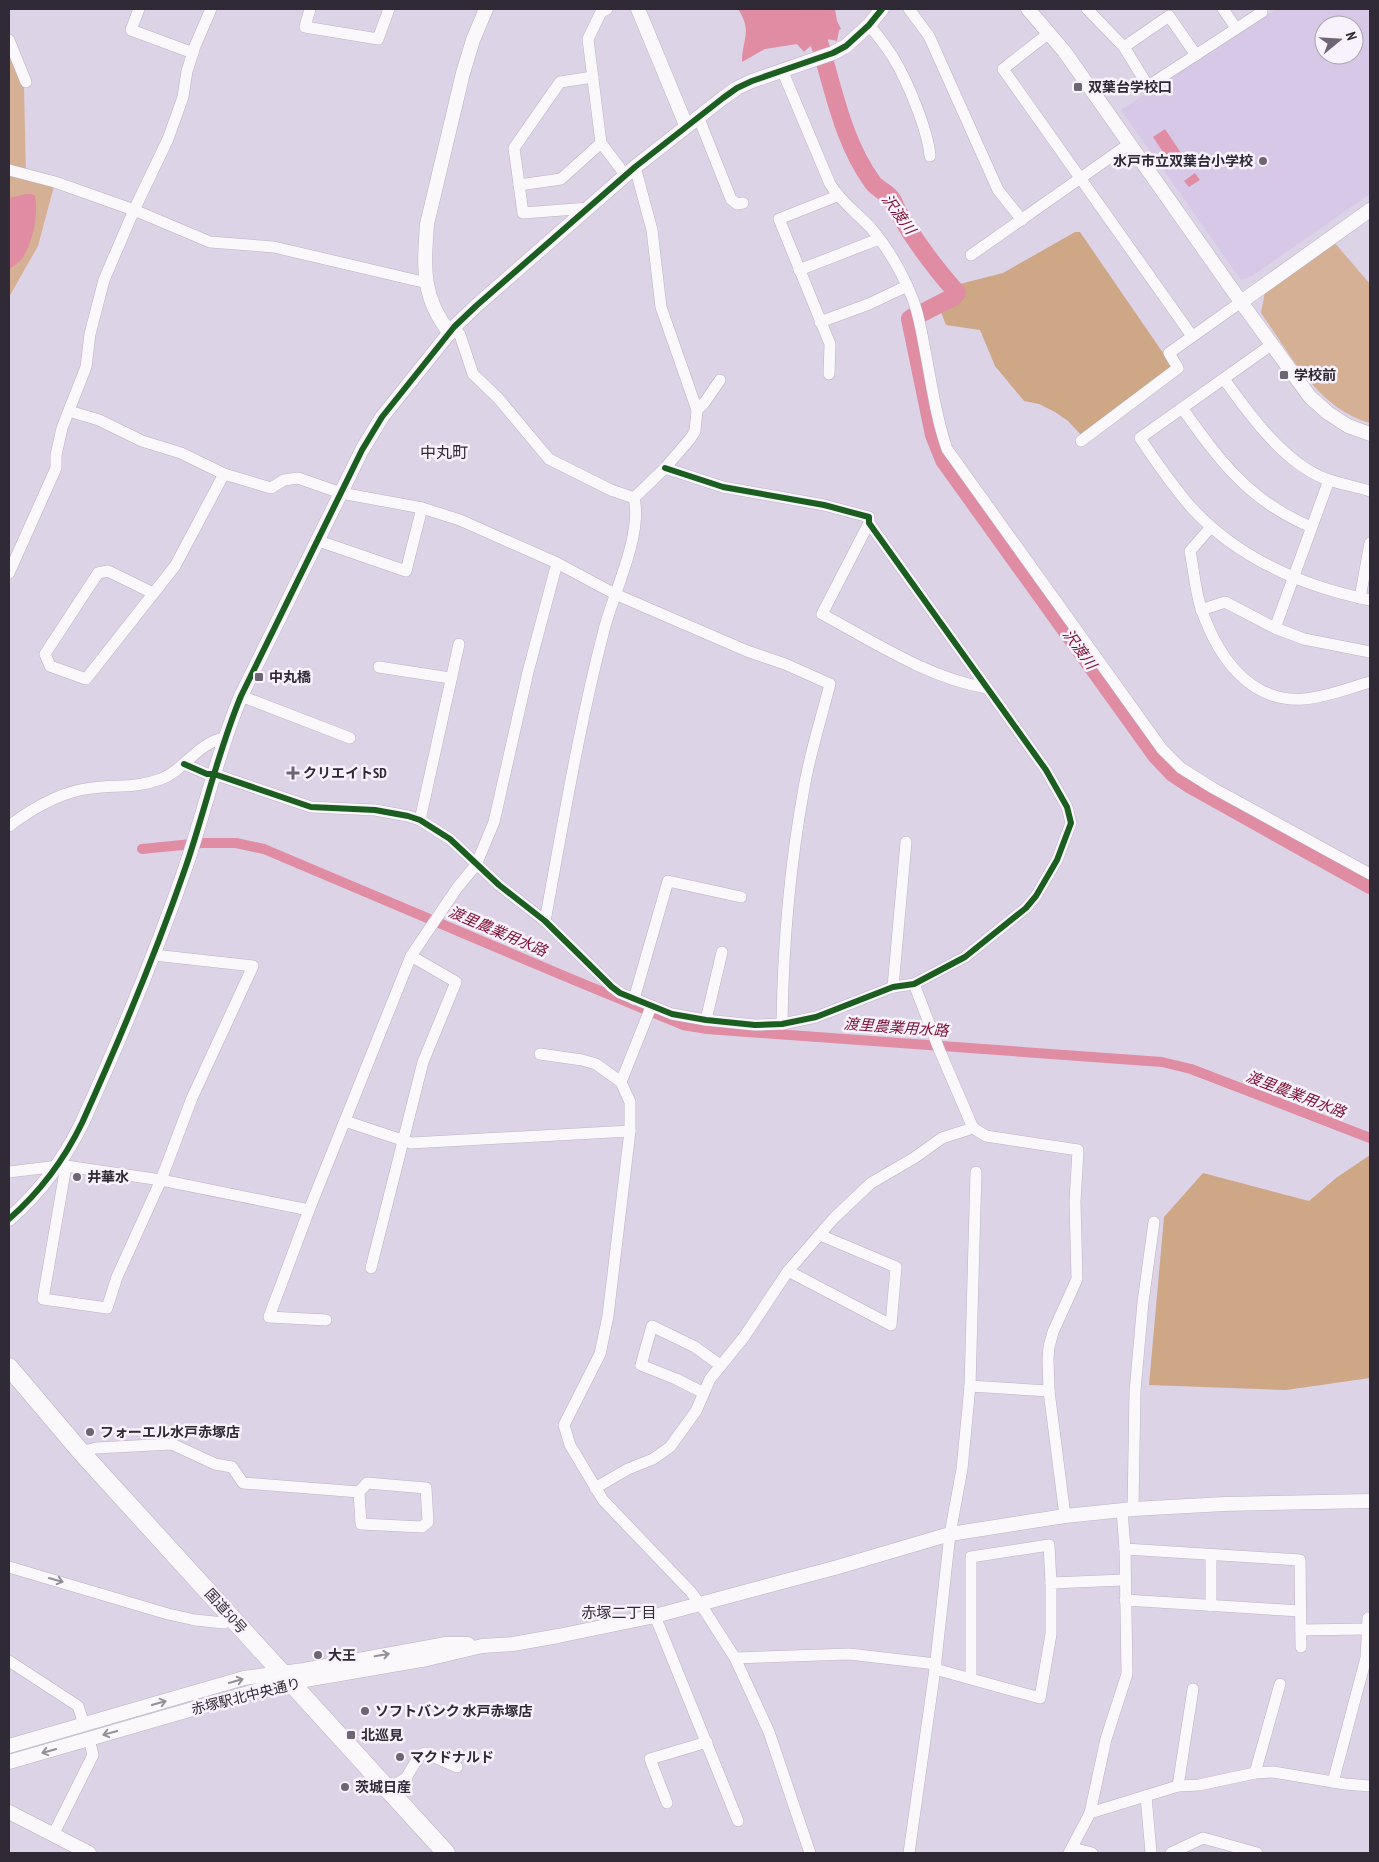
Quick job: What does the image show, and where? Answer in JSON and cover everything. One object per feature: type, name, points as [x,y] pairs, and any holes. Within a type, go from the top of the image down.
[{"type":"highway","name":"国道50号","points":[[9,1367],[81,1452],[446,1853]]},
{"type":"street","points":[[139,9],[131,30],[193,53]]},
{"type":"street","points":[[9,573],[56,468],[56,455],[62,428],[86,367],[90,334],[104,280],[134,210],[168,139],[183,97],[193,53],[211,9]]},
{"type":"street","points":[[310,9],[305,27],[378,39],[389,9]]},
{"type":"street","points":[[486,9],[473,40],[463,73],[427,224],[428,293],[434,311],[452,330],[460,335],[473,374],[498,398],[549,459],[611,490],[634,498]]},
{"type":"street","points":[[607,9],[602,12],[588,39],[601,143],[630,172],[648,209],[661,307],[697,410],[695,431],[665,468],[634,498]]},
{"type":"street","points":[[638,9],[686,125]]},
{"type":"street","points":[[154,954],[252,966],[192,1098],[161,1180],[116,1277],[107,1308],[43,1299],[62,1166],[154,954],[192,847],[225,738],[241,696],[316,540],[362,450],[382,416],[452,330],[494,289],[686,125],[737,88],[782,70],[833,54],[846,46],[869,25],[882,9]]},
{"type":"street","points":[[909,9],[929,36],[998,190],[1022,220]]},
{"type":"street","points":[[1030,9],[1310,397],[1328,413],[1348,426],[1370,434]]},
{"type":"street","points":[[1087,9],[1124,47],[1148,86],[1262,12],[1260,9]]},
{"type":"street","points":[[1223,9],[1236,28]]},
{"type":"street","points":[[1124,47],[1169,16],[1196,55]]},
{"type":"street","points":[[869,25],[895,60],[916,106],[929,144],[930,156]]},
{"type":"street","points":[[1049,33],[1003,69],[1192,336]]},
{"type":"street","points":[[9,40],[26,82]]},
{"type":"street","points":[[782,70],[830,184],[837,196],[879,239],[907,286],[919,316],[938,419],[947,448],[1162,749],[1181,768],[1212,788],[1370,874]]},
{"type":"street","points":[[589,208],[523,213],[514,148],[560,82],[593,77]]},
{"type":"street","points":[[698,116],[731,199],[737,204],[742,203]]},
{"type":"street","points":[[519,185],[561,179],[601,143]]},
{"type":"street","points":[[971,256],[1129,144]]},
{"type":"street","points":[[9,170],[55,182],[134,210],[210,242],[274,247],[427,283]]},
{"type":"street","points":[[829,374],[830,344],[779,219],[837,196]]},
{"type":"street","points":[[1081,441],[1178,368],[1169,353],[1370,210]]},
{"type":"street","points":[[799,270],[879,239]]},
{"type":"street","points":[[820,322],[869,304],[907,286]]},
{"type":"street","points":[[1271,345],[1140,438],[1170,482],[1211,526],[1258,560],[1294,578],[1329,591],[1365,599],[1370,546]]},
{"type":"street","points":[[1224,379],[1253,418],[1280,448],[1306,468],[1330,480],[1370,491]]},
{"type":"street","points":[[697,410],[720,380]]},
{"type":"street","points":[[1182,408],[1212,450],[1240,481],[1271,507],[1311,528]]},
{"type":"street","points":[[69,411],[99,420],[142,441],[180,454],[224,474],[270,488],[284,480],[298,478],[341,493],[422,508],[460,520],[557,563],[615,594],[747,651],[785,664],[830,684],[804,786],[796,841],[782,973],[782,1024]]},
{"type":"street","points":[[665,468],[723,487],[824,505],[869,517],[869,523],[822,614],[933,672],[987,688]]},
{"type":"street","points":[[153,593],[108,571],[98,573],[45,654],[50,666],[86,678],[176,566],[224,474]]},
{"type":"street","points":[[1275,628],[1330,480]]},
{"type":"street","points":[[545,921],[580,733],[604,629],[633,537],[637,508],[634,498]]},
{"type":"street","points":[[316,540],[406,570],[422,508]]},
{"type":"street","points":[[184,764],[207,774],[214,774],[310,807],[375,810],[420,820],[450,839],[476,865],[545,921],[612,987],[650,1010],[706,1020],[755,1025],[782,1024],[823,1014],[893,987],[914,984],[965,957],[1026,908],[1036,896],[1057,860],[1071,823],[1067,807],[1046,770],[869,523]]},
{"type":"street","points":[[1211,526],[1190,551],[1202,610],[1224,657],[1247,682],[1265,692],[1287,698],[1303,699],[1370,682]]},
{"type":"street","points":[[326,1320],[269,1317],[309,1210],[411,956],[476,865],[494,822],[528,672],[557,563]]},
{"type":"street","points":[[1202,610],[1225,602],[1275,628],[1304,639],[1370,652]]},
{"type":"street","points":[[420,820],[459,644]]},
{"type":"street","points":[[378,667],[450,678]]},
{"type":"street","points":[[241,696],[350,738]]},
{"type":"street","points":[[9,826],[44,803],[63,795],[91,788],[128,787],[148,783],[170,774],[209,743],[225,738]]},
{"type":"street","points":[[893,987],[906,842]]},
{"type":"street","points":[[634,999],[668,881],[741,897]]},
{"type":"street","points":[[706,1020],[722,952]]},
{"type":"street","points":[[371,1268],[423,1062],[456,982],[411,956]]},
{"type":"street","points":[[914,984],[938,1047],[973,1128],[986,1136],[1078,1150],[1075,1202],[1076,1286],[1053,1332],[1049,1347],[1048,1391],[1065,1516]]},
{"type":"street","points":[[621,1082],[650,1010]]},
{"type":"street","points":[[540,1054],[596,1064],[621,1082],[630,1102],[630,1131],[608,1316],[600,1354],[564,1426],[570,1445],[603,1500],[700,1604],[735,1658],[768,1732],[810,1853]]},
{"type":"street","points":[[345,1121],[411,1143],[630,1131]]},
{"type":"street","points":[[595,1488],[628,1469],[653,1459],[670,1447],[696,1411],[710,1380],[720,1365],[744,1337],[788,1271],[820,1234],[871,1183],[914,1158],[942,1138],[973,1128]]},
{"type":"street","points":[[9,1218],[62,1166]]},
{"type":"street","points":[[9,1172],[62,1166],[161,1180],[309,1210]]},
{"type":"street","points":[[909,1853],[935,1667],[950,1534],[962,1469],[970,1386],[976,1172]]},
{"type":"street","points":[[1092,1853],[1071,1851],[1090,1813],[1106,1740],[1127,1674],[1124,1580],[1134,1391],[1143,1302],[1154,1222]]},
{"type":"street","points":[[788,1271],[891,1325],[896,1267],[820,1234]]},
{"type":"street","points":[[704,1394],[676,1379],[641,1365],[652,1326],[695,1348],[720,1365]]},
{"type":"street","points":[[970,1386],[1048,1391]]},
{"type":"street","points":[[81,1452],[96,1448],[172,1444],[215,1464],[232,1467],[243,1483],[359,1492],[368,1483],[426,1488],[428,1522],[422,1528],[361,1524],[359,1492]]},
{"type":"street","name":"赤塚駅北中央通り","points":[[9,1762],[261,1689],[286,1678],[446,1644],[461,1643],[482,1646],[513,1644],[655,1616],[950,1534],[1065,1516],[1127,1509],[1224,1504],[1370,1501]]},
{"type":"street","points":[[735,1658],[849,1654],[935,1667],[971,1678],[1040,1698],[1050,1634],[1051,1583],[1049,1545],[971,1557],[971,1678]]},
{"type":"street","points":[[1125,1549],[1300,1560],[1301,1647]]},
{"type":"street","points":[[1211,1555],[1211,1606]]},
{"type":"street","points":[[9,1567],[168,1614],[195,1620],[224,1623],[232,1616]]},
{"type":"street","points":[[1051,1583],[1124,1580]]},
{"type":"street","points":[[1125,1600],[1300,1612]]},
{"type":"street","points":[[655,1616],[738,1821]]},
{"type":"street","points":[[1301,1630],[1367,1624],[1366,1658],[1333,1782]]},
{"type":"street","points":[[9,1660],[78,1706],[84,1724]]},
{"type":"street","name":"赤塚駅北中央通り","points":[[9,1746],[244,1678],[286,1678]]},
{"type":"street","points":[[1255,1773],[1280,1684]]},
{"type":"street","points":[[1178,1786],[1193,1689]]},
{"type":"street","points":[[127,1712],[130,1728]]},
{"type":"street","points":[[53,1834],[93,1755],[89,1739]]},
{"type":"street","points":[[667,1803],[650,1759],[707,1742]]},
{"type":"street","points":[[388,1789],[406,1778],[419,1756],[425,1753],[457,1768]]},
{"type":"street","points":[[1090,1813],[1178,1786],[1199,1786],[1255,1773],[1273,1772],[1370,1786]]},
{"type":"street","points":[[1146,1796],[1151,1853]]},
{"type":"street","points":[[9,1812],[89,1853]]},
{"type":"street","points":[[1171,1853],[1203,1838],[1257,1853]]},
{"type":"shaded area","points":[[738,9],[835,9],[837,21],[841,29],[839,30],[837,41],[819,41],[804,52],[797,44],[765,49],[742,62],[746,30]]},
{"type":"shaded area","name":"水戸市立双葉台小学校","points":[[1276,9],[1370,9],[1370,194],[1252,276],[1241,280],[1121,110]]},
{"type":"shaded area","points":[[9,50],[24,87],[26,176],[54,186],[38,246],[9,297]]},
{"type":"shaded area","points":[[1165,129],[1185,159],[1173,167],[1153,137]]},
{"type":"shaded area","points":[[1195,173],[1200,180],[1189,187],[1184,181]]},
{"type":"shaded area","points":[[26,194],[35,196],[36,203],[31,240],[24,256],[9,269],[9,198]]},
{"type":"shaded area","points":[[1075,232],[1080,232],[1172,366],[1082,436],[1068,421],[1055,412],[1039,404],[1024,401],[995,366],[980,330],[946,325],[939,307],[963,297],[956,285],[1003,273]]},
{"type":"shaded area","points":[[1334,242],[1370,284],[1370,423],[1352,416],[1335,406],[1320,393],[1295,362],[1261,313],[1265,292]]},
{"type":"shaded area","points":[[1370,1155],[1370,1378],[1286,1390],[1149,1385],[1164,1217],[1203,1173],[1309,1201],[1336,1178]]},
{"type":"waterway","name":"沢渡川","points":[[811,20],[821,48]]},
{"type":"waterway","name":"沢渡川","points":[[826,66],[844,127],[864,170],[873,183],[891,198],[920,246],[957,293],[922,313]]},
{"type":"waterway","name":"沢渡川","points":[[913,317],[910,319],[934,435],[944,460],[1156,755],[1173,773],[1191,785],[1370,885]]},
{"type":"waterway","name":"渡里農業用水路","points":[[142,849],[202,843],[236,843],[264,849],[683,1025],[707,1029],[1162,1062],[1191,1069],[1370,1138]]},
{"type":"cycle path","points":[[9,1219],[41,1187],[59,1163],[82,1123],[124,1028],[162,931],[186,866],[225,738],[241,696],[362,450],[382,417],[454,327],[635,167],[737,88],[833,53],[846,46],[869,25],[882,9]]},
{"type":"cycle path","points":[[184,764],[207,774],[214,774],[311,807],[375,810],[420,820],[450,839],[499,885],[545,921],[612,987],[620,993],[672,1014],[755,1025],[782,1024],[816,1017],[893,987],[914,984],[965,957],[1026,908],[1036,896],[1057,860],[1071,823],[1067,807],[1046,770],[869,523],[869,517],[824,505],[723,487],[665,468]]},
{"type":"place","name":"双葉台学校口","points":[[1078,87]]},
{"type":"place","name":"水戸市立双葉台小学校","points":[[1263,161]]},
{"type":"place","name":"学校前","points":[[1284,375]]},
{"type":"place","name":"中丸橋","points":[[259,677]]},
{"type":"place","name":"クリエイトSD","points":[[293,773]]},
{"type":"place","name":"井華水","points":[[77,1177]]},
{"type":"place","name":"フォーエル水戸赤塚店","points":[[90,1432]]},
{"type":"place","name":"大王","points":[[318,1655]]},
{"type":"place","name":"ソフトバンク 水戸赤塚店","points":[[365,1711]]},
{"type":"place","name":"北巡見","points":[[351,1735]]},
{"type":"place","name":"マクドナルド","points":[[400,1757]]},
{"type":"place","name":"茨城日産","points":[[345,1787]]},
{"type":"district","name":"中丸町","points":[[444,452]]},
{"type":"district","name":"赤塚二丁目","points":[[619,1612]]}]
